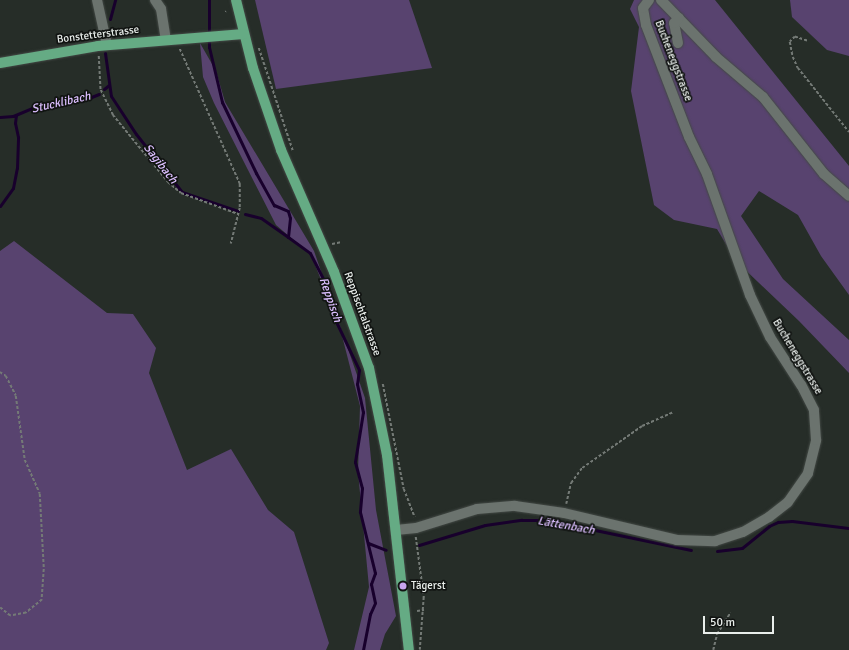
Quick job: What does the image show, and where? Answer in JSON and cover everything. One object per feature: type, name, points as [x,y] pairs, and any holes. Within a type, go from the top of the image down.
[{"type":"main road","name":"Reppischtalstrasse","points":[[236,0],[244,34],[284,157],[334,272],[369,368],[388,455],[409,650]]},
{"type":"main road","name":"Bonstetterstrasse","points":[[0,63],[103,45],[214,38],[244,34]]},
{"type":"street","points":[[96,0],[103,45]]},
{"type":"street","points":[[155,0],[161,9],[166,40]]},
{"type":"street","name":"Bucheneggstrasse","points":[[396,530],[416,528],[465,512],[503,506],[564,514],[684,541],[706,542],[729,538],[758,525],[788,502],[808,473],[816,440],[817,424],[809,398],[770,337],[750,295],[707,174],[689,137],[646,25],[643,8],[649,0]]},
{"type":"street","name":"Bucheneggstrasse","points":[[661,0],[716,57],[763,97],[824,174],[849,196]]},
{"type":"street","points":[[678,43],[674,23],[679,18]]},
{"type":"path","points":[[807,41],[795,37],[790,42],[793,57],[798,68],[849,132]]},
{"type":"path","points":[[177,40],[187,69],[240,184],[238,214],[231,244]]},
{"type":"path","points":[[103,45],[101,90],[113,115],[129,137],[181,193],[238,214]]},
{"type":"path","points":[[0,372],[6,376],[16,396],[25,460],[40,494],[44,590],[42,600],[26,613],[10,616],[0,608]]},
{"type":"path","points":[[564,514],[571,483],[577,473],[642,426],[673,412]]},
{"type":"path","points":[[416,528],[424,610],[420,650]]},
{"type":"path","points":[[417,611],[424,610]]},
{"type":"path","points":[[714,650],[717,634],[730,613]]},
{"type":"shaded area","points":[[255,0],[409,0],[432,68],[276,89]]},
{"type":"shaded area","points":[[634,0],[715,0],[849,166],[849,295],[821,256],[798,215],[759,191],[741,216],[783,279],[849,340],[849,373],[799,321],[736,261],[717,229],[674,220],[654,205],[631,91],[639,27],[630,9]]},
{"type":"shaded area","points":[[790,0],[849,0],[849,56],[827,50],[792,17]]},
{"type":"shaded area","points":[[200,43],[216,71],[225,102],[314,251],[365,398],[376,510],[396,616],[385,634],[380,650],[354,650],[369,587],[358,472],[360,406],[339,324],[311,255],[276,225],[214,103],[203,77]]},
{"type":"shaded area","points":[[14,241],[107,313],[133,314],[156,348],[149,373],[187,470],[231,449],[268,510],[294,532],[329,643],[326,650],[0,650],[0,251]]},
{"type":"waterway","name":"Sagibach","points":[[110,19],[115,0]]},
{"type":"waterway","name":"Reppisch","points":[[209,0],[209,47],[222,102],[256,173],[274,205],[288,211],[290,218],[288,237],[310,253],[327,287],[331,311],[359,370],[357,384],[363,412],[355,462],[362,488],[360,512],[375,573],[371,584],[375,603],[370,614],[363,650]]},
{"type":"waterway","name":"Sagibach","points":[[105,53],[111,96],[136,134],[182,192],[238,211]]},
{"type":"waterway","name":"Stucklibach","points":[[104,89],[109,85]]},
{"type":"waterway","name":"Stucklibach","points":[[0,117],[13,116],[32,108],[84,100],[99,94]]},
{"type":"waterway","points":[[0,206],[13,188],[17,168],[18,137],[15,123],[16,115]]},
{"type":"waterway","name":"Sagibach","points":[[245,214],[261,218],[288,237]]},
{"type":"waterway","name":"Lättenbach","points":[[419,545],[485,525],[522,520],[547,520],[691,550]]},
{"type":"waterway","name":"Lättenbach","points":[[717,551],[742,548],[769,526],[778,522],[792,521],[849,528]]},
{"type":"waterway","name":"Lättenbach","points":[[368,543],[386,550]]},
{"type":"place","name":"Tägerst","points":[[403,586]]}]
